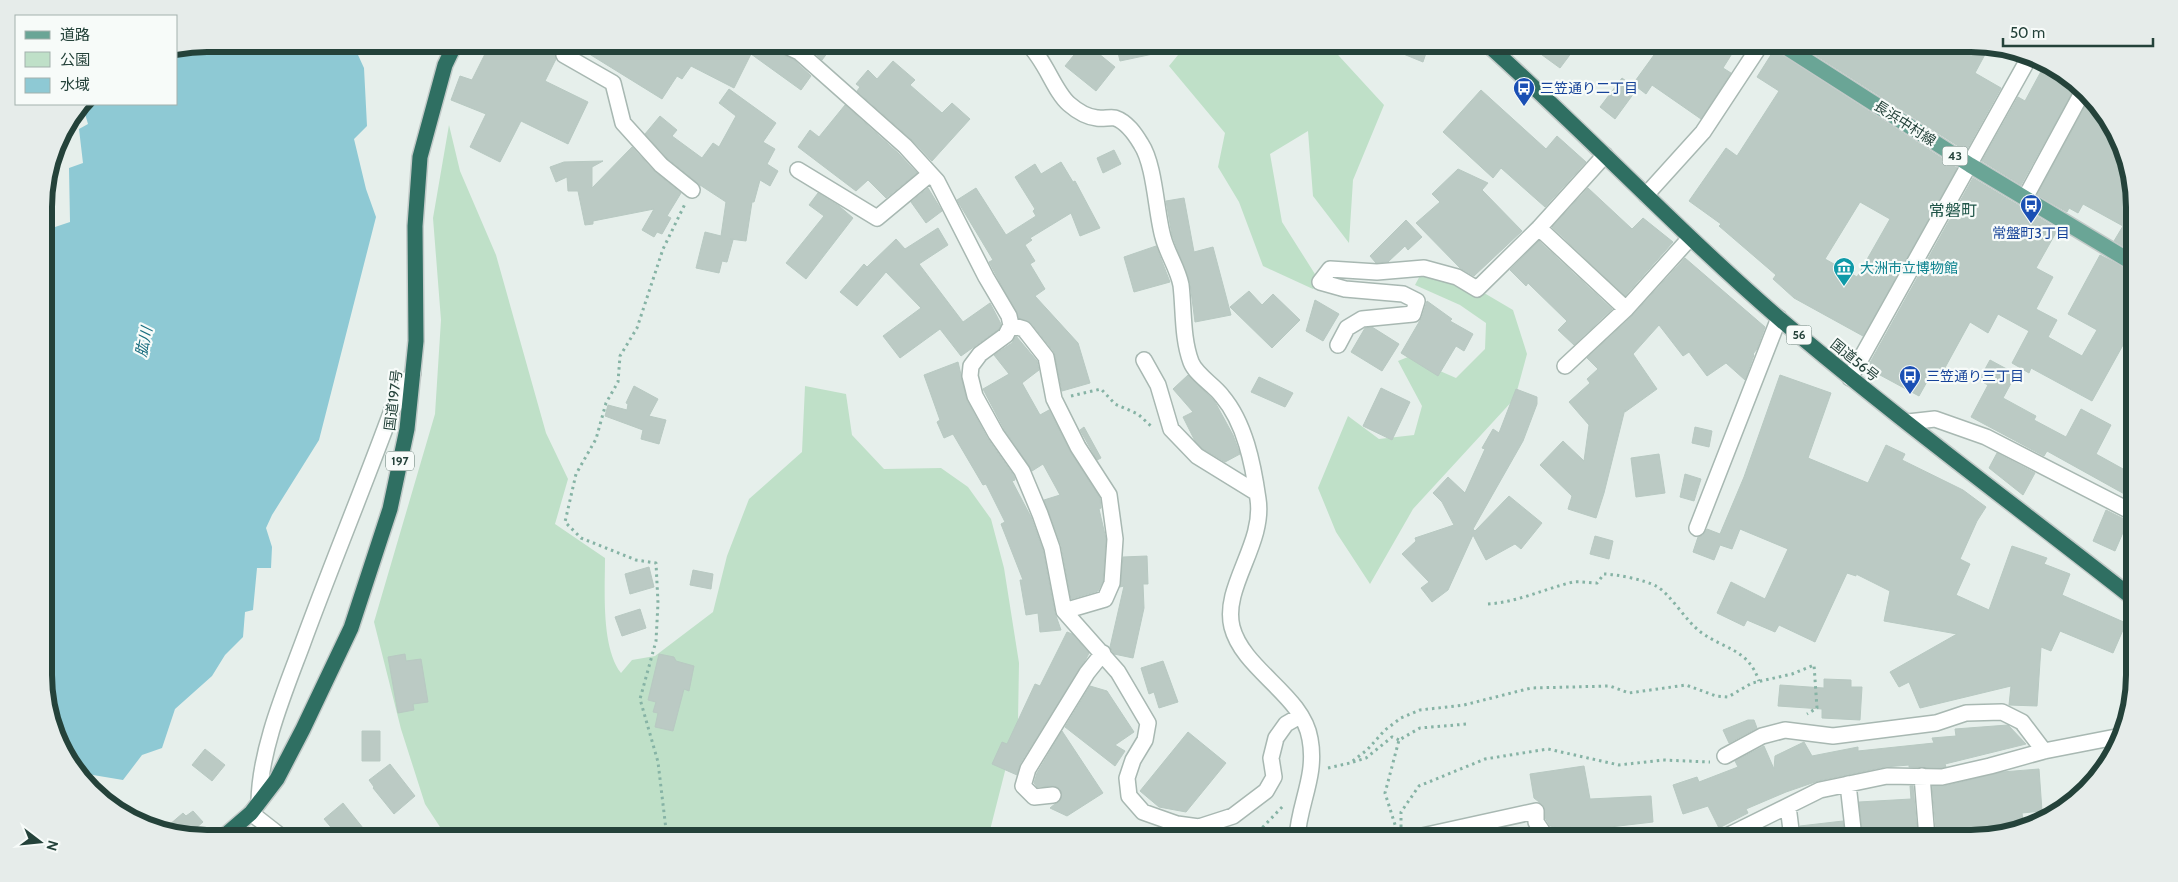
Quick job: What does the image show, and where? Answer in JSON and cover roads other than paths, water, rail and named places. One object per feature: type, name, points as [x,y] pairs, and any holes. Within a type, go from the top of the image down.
[{"type":"highway","name":"国道56号","points":[[1497,52],[1690,238],[1779,318],[1850,378],[2126,592]]},
{"type":"highway","name":"国道197号","points":[[231,830],[255,807],[277,779],[351,628],[390,509],[407,429],[416,341],[415,226],[420,156],[445,65],[451,53]]},
{"type":"main road","name":"長浜中村線","points":[[1794,52],[1970,165],[2126,259]]},
{"type":"street","points":[[1646,195],[1703,132],[1756,52]]},
{"type":"street","points":[[565,53],[564,56],[613,83],[623,123],[661,165],[692,190]]},
{"type":"street","points":[[800,53],[905,146],[938,181],[986,277],[1009,316],[1011,325],[1006,335],[980,354],[971,366],[970,376],[975,396],[996,434],[1022,471],[1040,514],[1052,548],[1064,611],[1104,653],[1118,672],[1148,722],[1145,740],[1127,778],[1129,796],[1143,812],[1177,824],[1199,827],[1233,816],[1266,791],[1274,777],[1271,758],[1276,738],[1286,724],[1300,716]]},
{"type":"street","points":[[1037,53],[1067,102],[1086,115],[1098,118],[1115,118],[1131,129],[1143,147],[1159,206],[1163,236],[1180,282],[1185,333],[1192,364],[1223,396],[1240,426],[1257,493],[1258,531],[1232,600],[1232,626],[1241,649],[1284,694],[1300,716],[1310,736],[1312,770],[1298,829]]},
{"type":"street","points":[[1850,378],[2026,63]]},
{"type":"street","points":[[2024,198],[2079,97]]},
{"type":"street","points":[[1338,345],[1347,328],[1362,319],[1414,314],[1417,302],[1403,294],[1345,289],[1320,282],[1330,269],[1377,272],[1424,268],[1457,277],[1477,289],[1540,228],[1605,155]]},
{"type":"street","points":[[798,170],[877,218],[930,174]]},
{"type":"street","points":[[1540,228],[1626,309]]},
{"type":"street","points":[[1565,366],[1626,309],[1690,238]]},
{"type":"street","points":[[1697,528],[1779,318]]},
{"type":"street","points":[[1011,325],[1024,329],[1046,357],[1054,399],[1078,447],[1109,495],[1115,539],[1112,583],[1104,598],[1064,611]]},
{"type":"street","points":[[1144,360],[1158,385],[1171,430],[1198,456],[1242,486],[1257,493]]},
{"type":"street","points":[[276,830],[255,807],[265,755],[294,668],[392,410],[413,373]]},
{"type":"street","points":[[1908,422],[1935,419],[1986,437],[2126,509]]},
{"type":"street","points":[[1053,795],[1034,797],[1023,786],[1028,769],[1087,673],[1104,653]]},
{"type":"street","points":[[1725,756],[1762,736],[1786,730],[1833,736],[1936,723],[1966,713],[2002,712],[2022,722],[2044,751]]},
{"type":"street","points":[[1741,829],[1820,790],[1887,776],[1942,776],[2044,751],[2111,738]]},
{"type":"street","points":[[1922,776],[1926,829]]},
{"type":"street","points":[[1848,784],[1853,829]]},
{"type":"street","points":[[1788,806],[1791,829]]},
{"type":"street","points":[[1453,829],[1536,811],[1536,822],[1541,829]]},
{"type":"water","name":"肱川","points":[[198,53],[357,53],[364,68],[367,126],[354,139],[366,189],[376,217],[319,440],[272,515],[266,528],[272,547],[271,568],[257,568],[253,610],[245,612],[243,637],[225,655],[212,676],[175,709],[162,748],[142,755],[123,780],[89,774],[79,760],[61,724],[55,704],[52,674],[53,228],[70,222],[69,168],[83,163],[79,129],[88,124],[85,114],[91,105],[178,105],[178,55]]},
{"type":"place","name":"三笠通り二丁目","points":[[1524,107]]},
{"type":"place","name":"常盤町3丁目","points":[[2031,224]]},
{"type":"place","name":"大洲市立博物館","points":[[1844,287]]},
{"type":"place","name":"三笠通り三丁目","points":[[1910,395]]},
{"type":"district","name":"常磐町","points":[[1953,210]]}]
